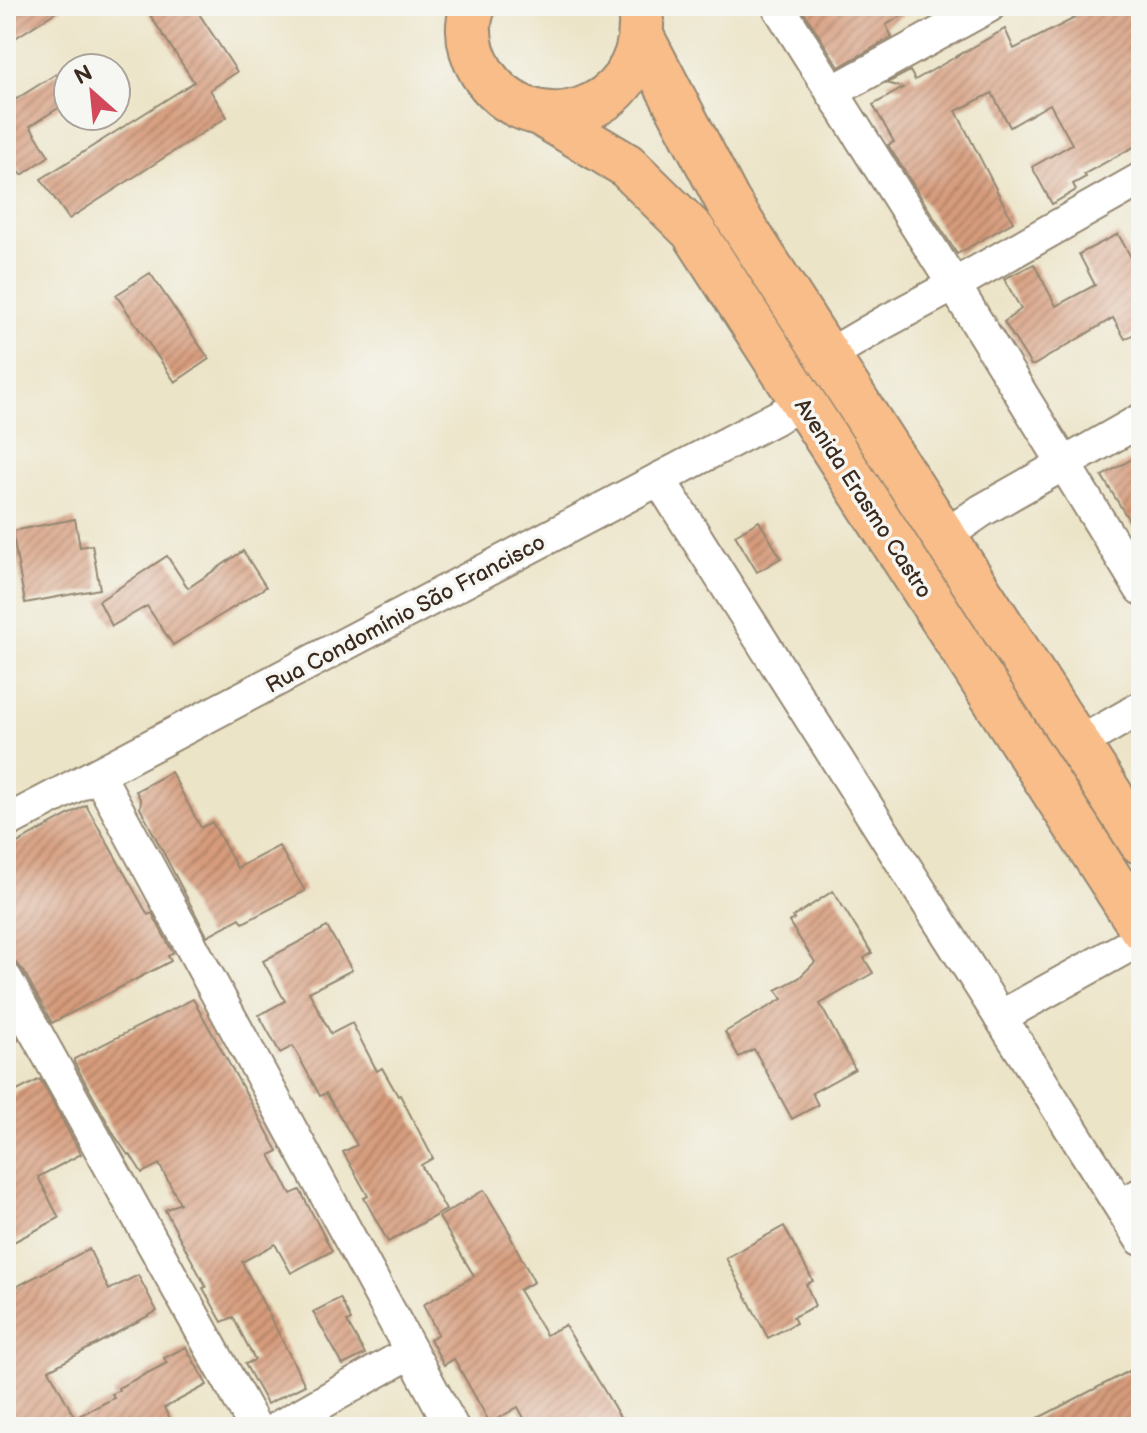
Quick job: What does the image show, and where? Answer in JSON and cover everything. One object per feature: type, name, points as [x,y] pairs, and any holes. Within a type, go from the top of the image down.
[{"type":"main road","name":"Avenida Erasmo Castro","points":[[469,14],[474,59],[490,85],[512,104],[541,114],[626,165],[693,231],[1141,927]]},
{"type":"main road","points":[[541,114],[569,114],[596,104],[618,87],[634,64],[641,15]]},
{"type":"main road","points":[[641,15],[728,202],[1141,842]]},
{"type":"street","points":[[778,6],[1141,589]]},
{"type":"street","points":[[832,92],[989,6]]},
{"type":"street","points":[[827,356],[1141,179]]},
{"type":"street","name":"Rua Condomínio São Francisco","points":[[6,822],[804,403]]},
{"type":"street","points":[[945,536],[981,511],[1141,420]]},
{"type":"street","points":[[659,479],[1000,1017],[1128,1192],[1141,1239]]},
{"type":"street","points":[[1078,744],[1141,708]]},
{"type":"street","points":[[98,774],[452,1427]]},
{"type":"street","points":[[1000,1017],[1141,939]]},
{"type":"street","points":[[6,979],[255,1427]]},
{"type":"street","points":[[279,1427],[411,1352]]},
{"type":"building","points":[[6,6],[65,6],[6,44]]},
{"type":"building","points":[[144,6],[194,6],[237,72],[210,90],[227,117],[69,219],[41,179],[115,132],[132,132],[132,121],[194,82]]},
{"type":"building","points":[[800,6],[919,6],[886,25],[892,37],[839,67]]},
{"type":"building","points":[[1068,6],[1141,6],[1141,143],[1084,174],[1086,177],[1073,184],[1076,190],[1052,204],[1032,167],[1072,144],[1050,104],[1010,127],[992,93],[956,111],[1013,222],[957,254],[888,145],[894,142],[873,105],[903,88],[887,83],[910,71],[915,80],[1005,29],[1014,49],[1075,18]]},
{"type":"building","points":[[52,77],[52,112],[30,126],[49,156],[22,175],[6,150],[6,89],[13,101]]},
{"type":"building","points":[[1118,234],[1141,275],[1141,330],[1125,339],[1113,318],[1031,365],[1004,322],[1021,309],[1004,279],[1034,264],[1056,306],[1095,285],[1079,254]]},
{"type":"building","points":[[150,273],[209,359],[175,382],[116,295]]},
{"type":"building","points":[[1141,454],[1141,540],[1102,476]]},
{"type":"building","points":[[75,519],[80,547],[92,545],[100,589],[25,603],[12,531]]},
{"type":"building","points":[[759,521],[781,558],[757,572],[735,535]]},
{"type":"building","points":[[243,551],[266,587],[173,645],[147,606],[112,626],[99,601],[167,556],[188,588]]},
{"type":"building","points":[[171,772],[201,828],[212,822],[237,868],[279,846],[305,891],[243,923],[240,918],[207,936],[140,808],[141,801],[136,791]]},
{"type":"building","points":[[86,805],[173,953],[168,956],[171,961],[52,1023],[23,970],[15,962],[6,960],[6,849]]},
{"type":"building","points":[[833,891],[872,953],[864,958],[873,973],[820,1004],[855,1069],[812,1093],[818,1105],[792,1119],[754,1049],[739,1057],[725,1032],[782,999],[776,990],[799,978],[815,962],[789,922]]},
{"type":"building","points":[[327,927],[352,970],[309,992],[331,1034],[352,1023],[377,1071],[382,1068],[400,1095],[433,1158],[421,1165],[446,1210],[388,1242],[364,1198],[368,1196],[343,1152],[357,1145],[326,1093],[320,1096],[293,1046],[280,1053],[259,1015],[285,1001],[263,961]]},
{"type":"building","points":[[193,999],[278,1151],[270,1155],[291,1194],[300,1190],[332,1251],[291,1273],[275,1244],[242,1262],[305,1385],[267,1404],[245,1364],[255,1360],[233,1317],[222,1322],[165,1210],[180,1203],[159,1164],[142,1173],[115,1136],[74,1062],[74,1059]]},
{"type":"building","points":[[6,1018],[18,1040],[6,1046]]},
{"type":"building","points":[[40,1079],[81,1154],[38,1177],[59,1218],[6,1246],[6,1099]]},
{"type":"building","points":[[484,1190],[534,1282],[519,1290],[546,1335],[565,1325],[626,1427],[529,1427],[518,1407],[490,1423],[454,1359],[444,1365],[430,1339],[438,1334],[423,1305],[474,1276],[439,1217]]},
{"type":"building","points":[[784,1226],[813,1281],[806,1284],[815,1306],[793,1317],[796,1323],[768,1338],[726,1258]]},
{"type":"building","points":[[89,1249],[109,1290],[138,1275],[157,1311],[49,1370],[75,1418],[114,1398],[112,1394],[118,1388],[167,1363],[164,1358],[186,1347],[207,1385],[164,1408],[175,1427],[6,1427],[6,1292]]},
{"type":"building","points":[[340,1298],[351,1320],[347,1322],[365,1354],[343,1365],[313,1312]]},
{"type":"building","points":[[1141,1365],[1141,1427],[1021,1427]]}]
